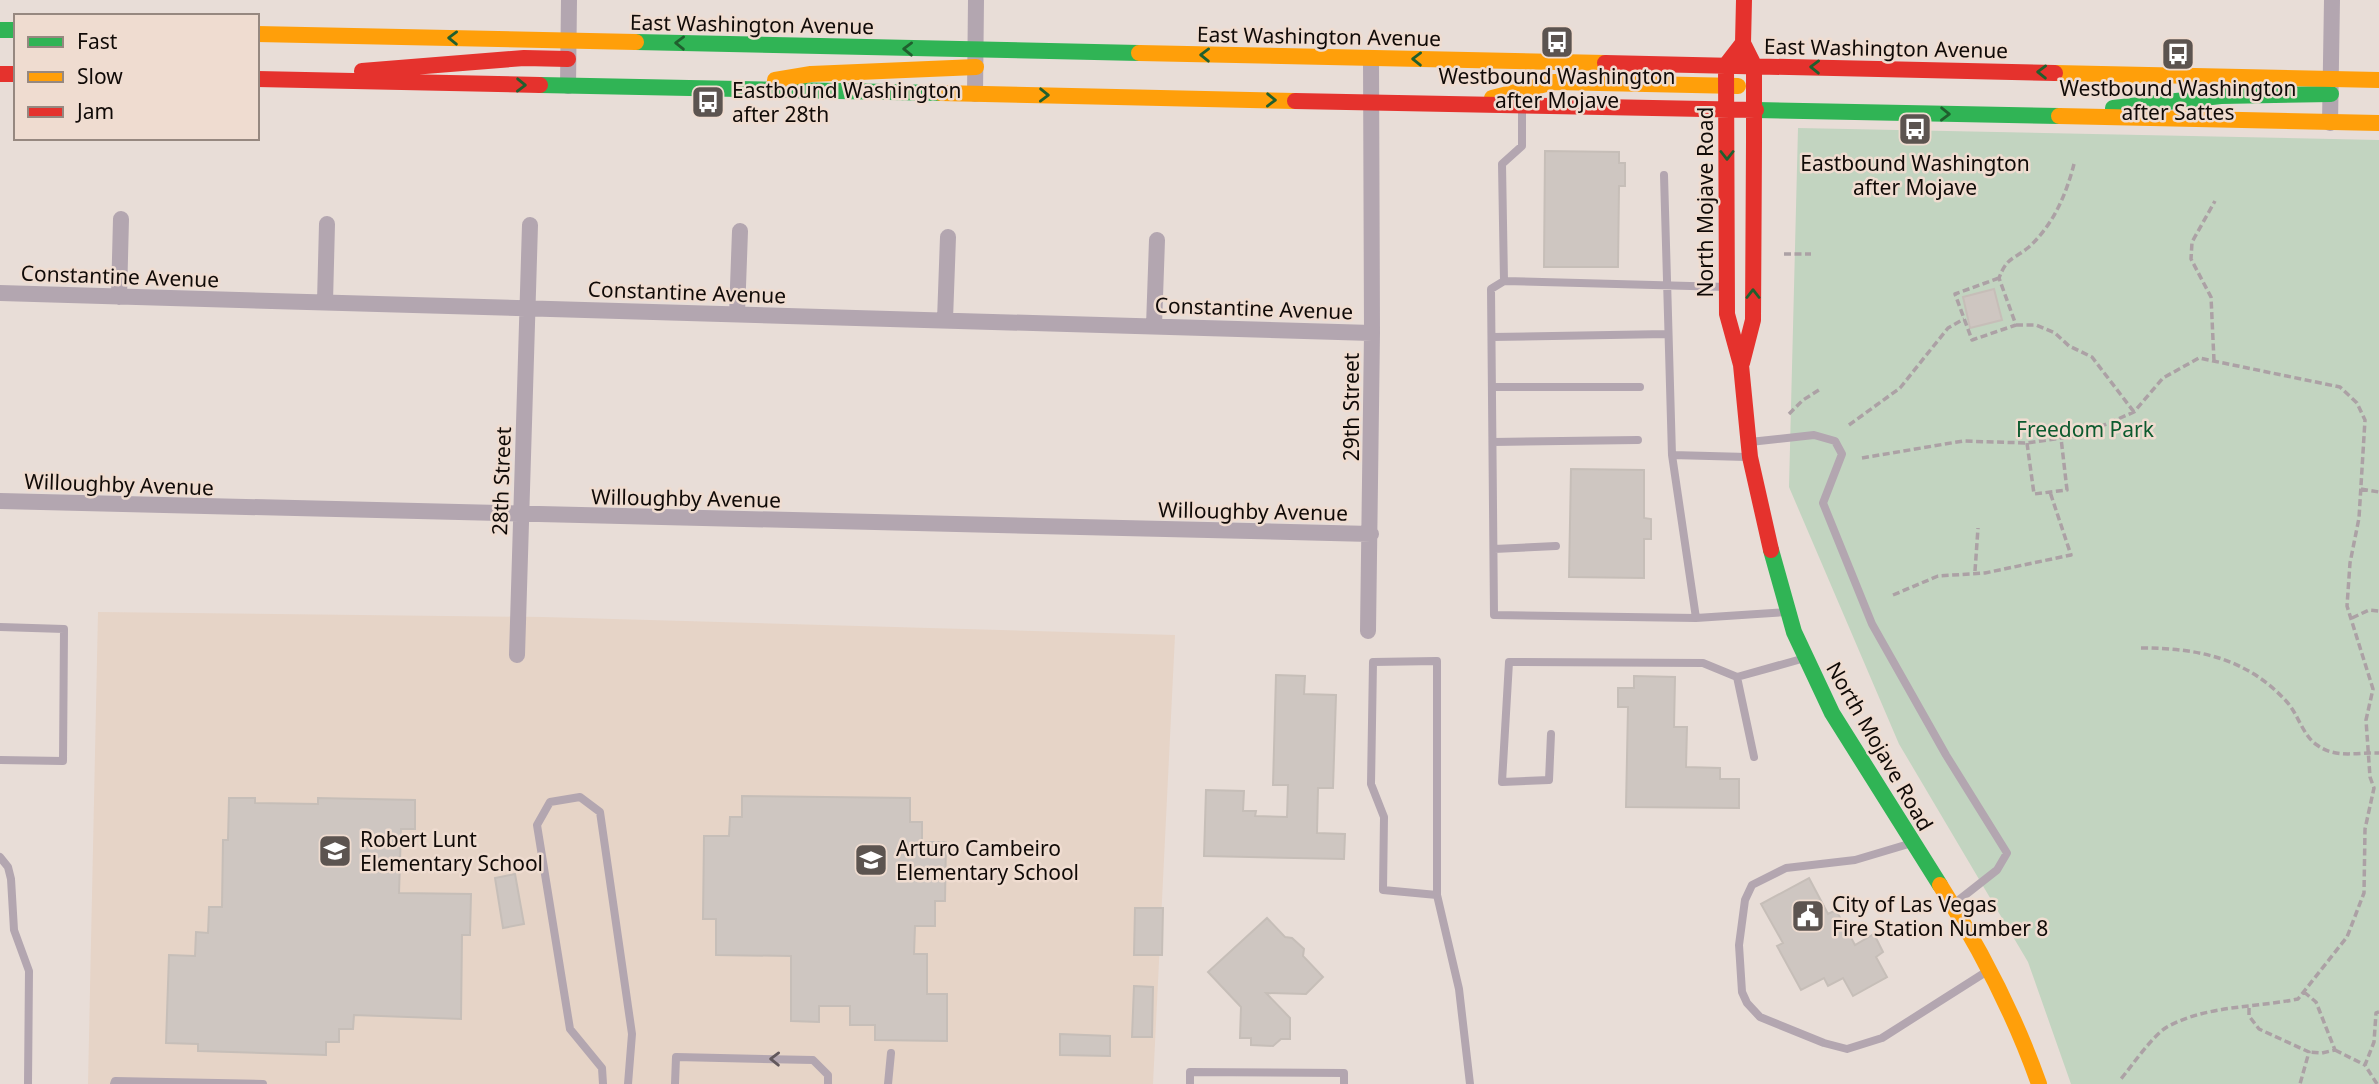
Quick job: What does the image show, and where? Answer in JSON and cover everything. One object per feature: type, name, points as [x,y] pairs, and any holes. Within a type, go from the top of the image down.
[{"type":"main road","name":"North Mojave Road","points":[[1741,365],[1753,320],[1754,65],[1743,43],[1744,0]]},
{"type":"main road","name":"East Washington Avenue","points":[[259,34],[1754,65],[2331,87],[2379,80]]},
{"type":"main road","points":[[1726,65],[1743,43]]},
{"type":"main road","points":[[291,80],[398,66],[524,58],[568,60]]},
{"type":"main road","name":"North Mojave Road","points":[[1726,65],[1727,314],[1741,365],[1749,450],[1766,532],[1788,612],[1805,658],[1832,713],[1952,905],[1989,970],[2018,1026],[2039,1084]]},
{"type":"main road","points":[[722,89],[811,74],[976,67]]},
{"type":"main road","points":[[259,79],[2379,124]]},
{"type":"main road","points":[[1474,104],[1554,82],[1754,87]]},
{"type":"main road","points":[[2062,117],[2154,101],[2331,87]]},
{"type":"street","points":[[568,86],[569,0]]},
{"type":"street","points":[[975,94],[976,0]]},
{"type":"street","points":[[2330,122],[2332,0]]},
{"type":"street","name":"29th Street","points":[[1368,631],[1371,534],[1371,58]]},
{"type":"street","points":[[119,297],[121,219]]},
{"type":"street","points":[[325,302],[327,224]]},
{"type":"street","name":"28th Street","points":[[517,655],[530,225]]},
{"type":"street","points":[[737,314],[740,231]]},
{"type":"street","points":[[945,320],[948,237]]},
{"type":"street","points":[[1154,326],[1157,240]]},
{"type":"street","name":"Constantine Avenue","points":[[0,293],[1372,333]]},
{"type":"street","name":"Willoughby Avenue","points":[[0,501],[1371,534]]},
{"type":"lane","points":[[1504,281],[1502,164],[1522,146],[1522,105]]},
{"type":"lane","points":[[1664,174],[1665,285],[1672,455],[1696,618]]},
{"type":"lane","points":[[1727,287],[1504,281],[1491,289],[1494,615],[1696,618],[1788,612]]},
{"type":"lane","points":[[1492,337],[1667,334]]},
{"type":"lane","points":[[1492,387],[1640,387]]},
{"type":"lane","points":[[1672,455],[1749,450],[1814,435],[1835,441],[1842,454],[1823,503],[1867,612],[1946,755],[2007,853],[1997,870],[1952,905]]},
{"type":"lane","points":[[1493,442],[1638,440]]},
{"type":"lane","points":[[1494,549],[1556,546]]},
{"type":"lane","points":[[0,627],[64,629],[63,761],[0,760]]},
{"type":"lane","points":[[1551,734],[1549,780],[1502,782],[1509,662],[1703,663],[1737,677],[1805,658]]},
{"type":"lane","points":[[1437,895],[1383,890],[1384,817],[1371,783],[1373,662],[1437,661],[1437,895],[1459,989],[1470,1084]]},
{"type":"lane","points":[[1737,677],[1754,757]]},
{"type":"lane","points":[[603,1084],[602,1068],[570,1029],[537,825],[550,802],[580,797],[600,812],[632,1034],[628,1084]]},
{"type":"lane","points":[[1912,843],[1855,860],[1786,868],[1752,886],[1745,900],[1740,945],[1742,992],[1748,1003],[1760,1017],[1824,1043],[1847,1049],[1882,1038],[1989,970]]},
{"type":"lane","points":[[0,857],[8,867],[11,878],[14,930],[29,971],[28,1084]]},
{"type":"lane","points":[[888,1084],[891,1053]]},
{"type":"lane","points":[[675,1084],[676,1057],[813,1060],[828,1075],[828,1084]]},
{"type":"lane","points":[[1190,1084],[1190,1072],[1204,1072],[1344,1073],[1344,1084]]},
{"type":"lane","points":[[114,1084],[115,1081],[263,1084]]},
{"type":"path","points":[[2016,325],[1999,278],[2005,262],[2028,247],[2057,211],[2068,189],[2074,164]]},
{"type":"path","points":[[2214,361],[2211,297],[2191,259],[2192,242],[2215,201]]},
{"type":"path","points":[[1784,254],[1811,254]]},
{"type":"path","points":[[1999,278],[1955,294],[1972,340],[2016,325],[2035,326],[2054,333],[2069,346],[2092,357],[2134,412]]},
{"type":"path","points":[[1849,425],[1899,388],[1948,328],[1964,319]]},
{"type":"path","points":[[1861,458],[1963,442],[2027,443],[2081,435],[2134,412],[2163,378],[2199,358],[2340,387],[2357,403],[2365,420],[2359,518],[2347,606],[2373,689],[2366,720],[2367,752],[2374,788],[2365,829],[2364,893],[2347,937],[2298,999],[2249,1008],[2220,1008],[2165,1028],[2120,1080]]},
{"type":"path","points":[[1789,414],[1796,405],[1819,390]]},
{"type":"path","points":[[2027,443],[2034,494],[2067,490],[2061,438]]},
{"type":"path","points":[[2361,489],[2379,492]]},
{"type":"path","points":[[1894,595],[1938,576],[2071,555],[2050,492]]},
{"type":"path","points":[[1975,572],[1978,528]]},
{"type":"path","points":[[2352,618],[2369,610],[2379,611]]},
{"type":"path","points":[[2141,648],[2204,652],[2234,662],[2260,678],[2288,703],[2315,745],[2340,755],[2379,753]]},
{"type":"path","points":[[2304,992],[2315,1002],[2335,1049],[2365,1065],[2377,1084]]},
{"type":"path","points":[[2249,1008],[2249,1016],[2259,1029],[2309,1052],[2322,1054],[2335,1049]]},
{"type":"path","points":[[2365,1065],[2374,1042],[2376,1013],[2379,1012]]},
{"type":"path","points":[[2300,1084],[2309,1052]]},
{"type":"shaded area","points":[[98,612],[543,617],[1175,635],[1153,1084],[88,1084]]},
{"type":"green space","name":"Freedom Park","points":[[1798,128],[2379,140],[2379,1084],[2071,1084],[2028,962],[1899,744],[1789,487]]},
{"type":"building","points":[[1545,151],[1619,152],[1619,163],[1625,163],[1625,186],[1619,186],[1618,267],[1544,267]]},
{"type":"building","points":[[1994,289],[2002,320],[1970,328],[1963,297]]},
{"type":"building","points":[[1571,469],[1644,470],[1644,518],[1651,519],[1651,539],[1644,539],[1644,578],[1569,577]]},
{"type":"building","points":[[1276,675],[1305,676],[1304,694],[1336,695],[1333,788],[1318,788],[1317,833],[1345,834],[1344,859],[1204,856],[1206,790],[1244,791],[1243,811],[1256,811],[1255,816],[1287,817],[1288,785],[1273,785]]},
{"type":"building","points":[[1634,676],[1675,677],[1674,727],[1687,727],[1686,767],[1720,768],[1720,779],[1739,779],[1739,808],[1626,807],[1628,707],[1618,707],[1618,688],[1634,688]]},
{"type":"building","points":[[742,796],[910,798],[910,822],[922,822],[922,842],[946,842],[945,901],[935,901],[935,926],[915,926],[914,954],[927,954],[927,994],[947,994],[947,1041],[875,1040],[875,1025],[850,1025],[850,1006],[819,1006],[819,1022],[791,1021],[791,956],[716,955],[716,919],[703,919],[704,836],[729,836],[730,817],[742,817]]},
{"type":"building","points":[[229,798],[255,798],[255,803],[318,804],[318,798],[415,800],[415,829],[401,829],[399,893],[471,894],[470,935],[462,935],[461,1019],[354,1015],[353,1029],[339,1029],[339,1042],[326,1042],[326,1055],[198,1051],[198,1044],[166,1043],[169,955],[195,956],[196,932],[208,933],[209,907],[222,907],[223,840],[228,840]]},
{"type":"building","points":[[515,874],[524,924],[503,928],[495,878]]},
{"type":"building","points":[[1809,878],[1828,914],[1836,910],[1855,945],[1874,934],[1883,952],[1876,957],[1887,977],[1853,996],[1843,978],[1828,986],[1824,978],[1801,990],[1777,946],[1783,943],[1761,904]]},
{"type":"building","points":[[1135,908],[1163,908],[1162,955],[1134,955]]},
{"type":"building","points":[[1267,918],[1285,937],[1292,938],[1304,949],[1303,956],[1323,977],[1306,994],[1266,993],[1290,1018],[1290,1039],[1281,1039],[1273,1046],[1251,1045],[1251,1038],[1240,1038],[1241,1007],[1208,972]]},
{"type":"building","points":[[1134,986],[1153,987],[1152,1037],[1132,1037]]},
{"type":"building","points":[[1060,1034],[1110,1036],[1110,1056],[1060,1055]]},
{"type":"traffic: fast","points":[[0,30],[14,30]]},
{"type":"traffic: fast","points":[[636,42],[1139,53]]},
{"type":"traffic: fast","points":[[540,85],[940,93]]},
{"type":"traffic: fast","points":[[2113,108],[2221,96],[2331,94]]},
{"type":"traffic: fast","points":[[1756,110],[2059,116]]},
{"type":"traffic: fast","points":[[1771,550],[1794,632],[1832,713],[1940,885]]},
{"type":"traffic: slow","points":[[259,34],[636,42]]},
{"type":"traffic: slow","points":[[1139,53],[1605,63]]},
{"type":"traffic: slow","points":[[775,80],[811,74],[976,67]]},
{"type":"traffic: slow","points":[[2055,73],[2379,80]]},
{"type":"traffic: slow","points":[[1492,98],[1554,82],[1738,86]]},
{"type":"traffic: slow","points":[[940,93],[1295,101]]},
{"type":"traffic: slow","points":[[2059,116],[2379,123]]},
{"type":"traffic: slow","points":[[1940,885],[1995,982],[2019,1032],[2039,1084]]},
{"type":"traffic: jam","points":[[1742,363],[1753,320],[1754,142],[1754,65],[1743,43],[1744,0]]},
{"type":"traffic: jam","points":[[1743,43],[1726,65],[1727,314],[1741,365],[1750,457],[1771,550]]},
{"type":"traffic: jam","points":[[362,71],[524,58],[568,59]]},
{"type":"traffic: jam","points":[[1605,63],[2055,73]]},
{"type":"traffic: jam","points":[[0,74],[14,74]]},
{"type":"traffic: jam","points":[[259,79],[540,85]]},
{"type":"traffic: jam","points":[[1295,101],[1756,110]]},
{"type":"place","name":"Westbound Washington after Mojave","points":[[1557,42]]},
{"type":"place","name":"Westbound Washington after Sattes","points":[[2178,54]]},
{"type":"place","name":"Eastbound Washington after 28th","points":[[708,102]]},
{"type":"place","name":"Eastbound Washington after Mojave","points":[[1915,129]]},
{"type":"place","name":"Robert Lunt Elementary School","points":[[335,851]]},
{"type":"place","name":"Arturo Cambeiro Elementary School","points":[[871,860]]},
{"type":"place","name":"City of Las Vegas Fire Station Number 8","points":[[1808,916]]}]
